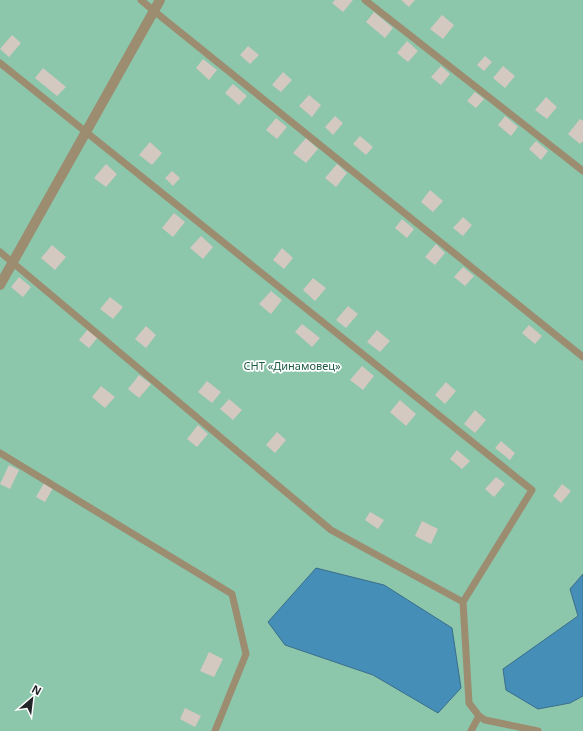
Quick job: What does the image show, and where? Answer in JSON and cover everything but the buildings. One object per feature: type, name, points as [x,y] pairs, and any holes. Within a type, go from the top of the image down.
[{"type":"street","points":[[0,285],[160,0]]},
{"type":"lane","points":[[141,0],[583,357]]},
{"type":"lane","points":[[365,0],[583,171]]},
{"type":"lane","points":[[0,63],[532,490],[463,602],[469,704],[479,716],[485,720],[538,731]]},
{"type":"lane","points":[[0,252],[331,530],[463,602]]},
{"type":"lane","points":[[0,453],[232,594],[246,654],[215,731]]},
{"type":"lane","points":[[471,731],[479,716]]},
{"type":"green space","name":"СНТ «Динамовец»","points":[[0,0],[583,0],[583,731],[0,731]]},
{"type":"water","points":[[316,568],[384,585],[452,628],[461,688],[438,713],[373,675],[285,645],[268,622]]},
{"type":"water","points":[[583,574],[583,696],[570,703],[538,709],[506,690],[503,669],[578,616],[570,589]]}]
